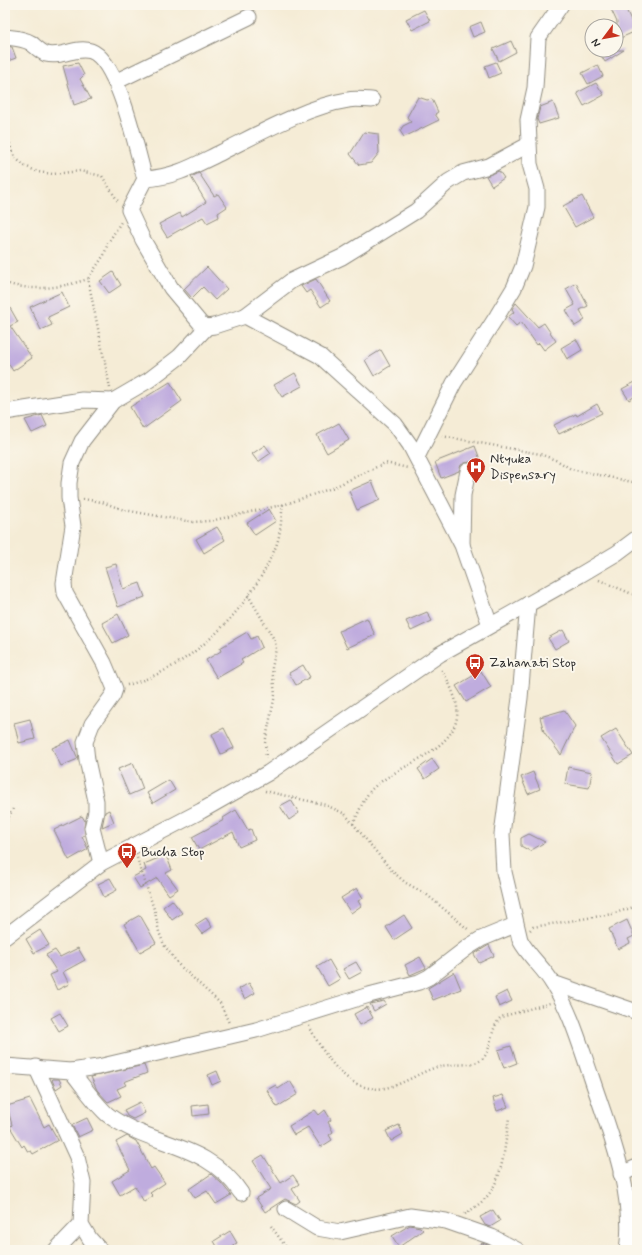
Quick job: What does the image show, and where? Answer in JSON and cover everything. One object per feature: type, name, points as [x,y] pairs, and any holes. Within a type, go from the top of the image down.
[{"type":"street","points":[[417,457],[454,383],[504,305],[524,266],[536,207],[537,189],[530,164],[528,120],[534,88],[538,38],[561,5]]},
{"type":"street","points":[[115,82],[249,17]]},
{"type":"street","points":[[5,37],[24,40],[45,54],[55,55],[79,50],[92,51],[103,62],[115,82],[125,108],[145,179],[129,210],[143,240],[171,288],[195,317],[207,327]]},
{"type":"street","points":[[145,179],[165,177],[189,168],[274,126],[326,106],[349,100],[372,100]]},
{"type":"street","points":[[101,863],[92,828],[96,812],[96,801],[87,760],[85,742],[92,724],[113,695],[115,689],[104,663],[65,594],[64,583],[73,526],[69,498],[72,463],[82,441],[113,401],[149,380],[179,357],[207,327],[245,316],[291,281],[342,257],[416,211],[448,182],[462,173],[488,166],[528,145]]},
{"type":"street","points":[[245,316],[320,356],[395,424],[417,457],[462,544],[490,625]]},
{"type":"street","points":[[5,412],[82,400],[113,401]]},
{"type":"street","points":[[462,544],[463,495],[468,471]]},
{"type":"street","points":[[5,937],[101,863],[268,773],[433,659],[490,625],[580,575],[618,552],[637,538]]},
{"type":"street","points":[[528,604],[520,698],[502,834],[504,872],[515,925],[520,940],[526,951],[553,983],[562,1000],[578,1040],[605,1119],[621,1174],[628,1225],[626,1250]]},
{"type":"street","points":[[5,1066],[71,1071],[98,1067],[235,1036],[369,995],[419,982],[481,939],[515,925]]},
{"type":"street","points":[[553,983],[637,1012]]},
{"type":"street","points":[[36,1068],[77,1157],[83,1183],[80,1224],[90,1239],[100,1250]]},
{"type":"street","points":[[71,1071],[107,1115],[126,1126],[197,1154],[227,1174],[242,1193]]},
{"type":"street","points":[[621,1174],[637,1168]]},
{"type":"street","points":[[286,1209],[317,1228],[340,1232],[410,1216],[446,1221],[468,1227],[517,1250]]},
{"type":"street","points":[[56,1250],[80,1224]]},
{"type":"path","points":[[5,128],[14,157],[25,166],[38,172],[52,174],[80,171],[102,176],[107,182],[115,198],[129,210],[108,243],[104,255],[88,279],[72,284],[42,289],[16,286],[5,283]]},
{"type":"path","points":[[88,279],[113,401]]},
{"type":"path","points":[[429,434],[540,454],[558,460],[571,469],[637,482]]},
{"type":"path","points":[[69,498],[102,502],[124,510],[192,522],[210,521],[283,504],[332,488],[385,463],[424,472]]},
{"type":"path","points":[[115,689],[140,682],[184,659],[225,623],[242,605],[264,571],[276,545],[283,504]]},
{"type":"path","points":[[580,575],[607,582],[622,591],[637,596]]},
{"type":"path","points":[[248,596],[275,641],[276,649],[272,668],[275,695],[265,742],[268,773]]},
{"type":"path","points":[[353,824],[371,791],[379,783],[428,754],[442,744],[451,732],[458,716],[458,704],[444,673],[433,659]]},
{"type":"path","points":[[246,786],[326,805],[345,814],[392,871],[406,883],[426,894],[481,939]]},
{"type":"path","points":[[5,824],[14,807]]},
{"type":"path","points":[[133,846],[155,912],[159,932],[164,945],[185,970],[220,1003],[235,1036]]},
{"type":"path","points":[[520,940],[533,927],[612,914],[637,906]]},
{"type":"path","points":[[304,1015],[317,1043],[340,1072],[355,1083],[372,1089],[388,1088],[400,1084],[437,1067],[452,1064],[472,1064],[481,1060],[486,1055],[496,1022],[501,1017],[562,1000]]},
{"type":"path","points":[[446,1221],[465,1214],[479,1205],[490,1193],[500,1171],[509,1118]]},
{"type":"path","points":[[270,1226],[288,1250]]},
{"type":"building","points":[[609,5],[624,5],[636,31],[624,36],[624,18],[615,18]]},
{"type":"building","points":[[424,10],[430,21],[412,30],[406,19]]},
{"type":"building","points":[[481,22],[485,32],[473,37],[469,27]]},
{"type":"building","points":[[511,41],[516,52],[499,61],[493,49]]},
{"type":"building","points":[[5,46],[12,47],[16,58],[5,62]]},
{"type":"building","points":[[603,58],[611,58],[605,62]]},
{"type":"building","points":[[496,62],[501,73],[489,78],[485,66]]},
{"type":"building","points":[[78,63],[84,75],[80,79],[91,99],[74,105],[63,66]]},
{"type":"building","points":[[598,65],[603,76],[588,84],[582,73]]},
{"type":"building","points":[[596,83],[604,95],[584,106],[577,93]]},
{"type":"building","points":[[418,97],[427,100],[432,99],[438,112],[435,114],[439,120],[404,137],[400,131],[403,126],[411,122],[407,117]]},
{"type":"building","points":[[553,102],[559,118],[539,124],[537,119],[540,107]]},
{"type":"building","points":[[364,132],[378,134],[379,153],[371,163],[359,165],[350,154]]},
{"type":"building","points":[[499,171],[504,178],[492,186],[486,176]]},
{"type":"building","points":[[199,173],[214,196],[218,194],[227,207],[218,213],[219,217],[207,223],[203,217],[167,237],[159,224],[180,213],[182,217],[206,202],[191,177]]},
{"type":"building","points":[[582,196],[593,217],[575,227],[563,206]]},
{"type":"building","points":[[207,267],[227,289],[215,300],[203,287],[192,298],[184,289]]},
{"type":"building","points":[[113,272],[121,285],[109,293],[100,281]]},
{"type":"building","points":[[316,279],[330,301],[321,307],[310,290],[306,293],[301,286]]},
{"type":"building","points":[[576,283],[588,306],[580,310],[585,320],[575,326],[566,310],[575,305],[566,289]]},
{"type":"building","points":[[62,292],[69,307],[48,317],[52,325],[41,330],[30,307]]},
{"type":"building","points":[[5,299],[18,322],[10,326],[32,358],[13,371],[5,358]]},
{"type":"building","points":[[516,303],[538,327],[544,323],[556,341],[544,350],[539,343],[537,345],[521,322],[516,326],[508,317],[514,312],[512,309]]},
{"type":"building","points":[[576,339],[582,350],[567,359],[561,348]]},
{"type":"building","points":[[381,350],[390,366],[374,376],[365,360]]},
{"type":"building","points":[[295,373],[302,386],[282,397],[274,385]]},
{"type":"building","points":[[637,381],[637,395],[629,400],[622,389]]},
{"type":"building","points":[[170,382],[182,401],[143,429],[130,407]]},
{"type":"building","points":[[597,404],[602,413],[559,434],[554,425],[576,414],[577,416]]},
{"type":"building","points":[[42,415],[47,426],[32,433],[25,420]]},
{"type":"building","points":[[339,423],[349,440],[327,453],[317,435]]},
{"type":"building","points":[[265,445],[271,453],[258,462],[252,454]]},
{"type":"building","points":[[475,446],[481,462],[475,465],[470,462],[465,463],[461,465],[459,471],[441,478],[435,462]]},
{"type":"building","points":[[372,481],[380,500],[357,510],[349,491]]},
{"type":"building","points":[[269,509],[276,521],[255,535],[247,523]]},
{"type":"building","points":[[217,527],[225,540],[204,553],[196,539]]},
{"type":"building","points":[[116,564],[123,589],[140,583],[145,597],[118,607],[105,567]]},
{"type":"building","points":[[427,612],[432,621],[411,631],[406,621]]},
{"type":"building","points":[[118,614],[128,635],[113,643],[102,623]]},
{"type":"building","points":[[367,618],[375,635],[347,648],[339,631]]},
{"type":"building","points":[[563,630],[569,641],[555,649],[548,638]]},
{"type":"building","points":[[247,632],[251,639],[257,636],[262,647],[241,660],[243,663],[217,678],[206,660],[221,651],[220,648]]},
{"type":"building","points":[[303,665],[310,677],[296,685],[289,673]]},
{"type":"building","points":[[481,671],[491,687],[466,702],[456,686]]},
{"type":"building","points":[[564,710],[575,726],[561,755],[544,732],[540,717]]},
{"type":"building","points":[[30,719],[35,739],[19,743],[14,723]]},
{"type":"building","points":[[224,728],[234,748],[221,754],[212,734]]},
{"type":"building","points":[[616,729],[633,755],[618,764],[601,738]]},
{"type":"building","points":[[70,740],[78,759],[61,766],[52,748]]},
{"type":"building","points":[[432,759],[439,769],[425,779],[418,769]]},
{"type":"building","points":[[133,763],[143,789],[129,795],[118,769]]},
{"type":"building","points":[[568,767],[592,772],[589,788],[565,784]]},
{"type":"building","points":[[533,772],[540,789],[528,794],[521,777]]},
{"type":"building","points":[[169,780],[175,790],[153,803],[147,793]]},
{"type":"building","points":[[291,800],[299,813],[289,820],[280,806]]},
{"type":"building","points":[[109,810],[114,822],[102,827],[105,812]]},
{"type":"building","points":[[236,810],[248,830],[251,829],[255,840],[239,847],[233,832],[199,850],[192,837],[224,820],[223,818]]},
{"type":"building","points":[[82,816],[85,821],[85,835],[82,836],[88,849],[69,860],[54,830]]},
{"type":"building","points":[[529,834],[545,842],[530,851],[521,846],[521,838]]},
{"type":"building","points":[[166,855],[172,870],[166,873],[178,889],[169,895],[157,878],[140,888],[133,877],[146,870],[144,864]]},
{"type":"building","points":[[110,878],[117,890],[104,897],[98,884]]},
{"type":"building","points":[[357,888],[363,898],[358,901],[361,906],[351,913],[341,898]]},
{"type":"building","points":[[172,900],[182,913],[172,920],[163,907]]},
{"type":"building","points":[[140,915],[156,943],[140,952],[124,924]]},
{"type":"building","points":[[404,915],[412,928],[394,940],[386,927]]},
{"type":"building","points":[[206,918],[212,927],[202,934],[195,925]]},
{"type":"building","points":[[627,920],[634,936],[628,939],[630,943],[618,949],[609,929]]},
{"type":"building","points":[[40,930],[49,945],[34,953],[26,939]]},
{"type":"building","points":[[489,945],[494,956],[479,963],[474,954]]},
{"type":"building","points":[[78,948],[85,960],[63,972],[69,984],[57,990],[50,975],[57,972],[46,955],[55,950],[60,957]]},
{"type":"building","points":[[420,957],[426,968],[410,975],[405,965]]},
{"type":"building","points":[[329,960],[340,979],[328,986],[317,967]]},
{"type":"building","points":[[356,962],[362,972],[349,979],[343,969]]},
{"type":"building","points":[[454,972],[461,989],[433,1000],[428,988]]},
{"type":"building","points":[[249,983],[255,993],[245,999],[239,989]]},
{"type":"building","points":[[507,991],[512,1001],[499,1007],[495,997]]},
{"type":"building","points":[[384,1001],[386,1004],[374,1011],[370,1004]]},
{"type":"building","points":[[367,1007],[373,1018],[360,1025],[354,1014]]},
{"type":"building","points":[[60,1013],[68,1026],[59,1031],[51,1018]]},
{"type":"building","points":[[511,1046],[517,1063],[504,1068],[498,1050]]},
{"type":"building","points":[[144,1065],[147,1073],[124,1082],[126,1085],[117,1089],[121,1096],[108,1102],[97,1090],[91,1077]]},
{"type":"building","points":[[217,1071],[221,1081],[212,1085],[208,1075]]},
{"type":"building","points":[[59,1079],[62,1085],[56,1089],[52,1080]]},
{"type":"building","points":[[290,1081],[298,1094],[277,1107],[267,1090],[276,1085],[278,1089]]},
{"type":"building","points":[[503,1095],[508,1107],[497,1111],[493,1098]]},
{"type":"building","points":[[30,1099],[44,1127],[49,1124],[58,1140],[33,1154],[31,1151],[28,1152],[24,1145],[22,1147],[10,1127],[12,1125],[7,1106]]},
{"type":"building","points":[[140,1102],[145,1113],[133,1119],[127,1116],[124,1110]]},
{"type":"building","points":[[208,1104],[209,1114],[193,1116],[192,1106]]},
{"type":"building","points":[[315,1110],[319,1115],[325,1110],[331,1120],[328,1122],[333,1132],[329,1135],[332,1140],[321,1147],[308,1127],[294,1135],[289,1126]]},
{"type":"building","points":[[87,1118],[93,1130],[78,1137],[72,1125]]},
{"type":"building","points":[[399,1125],[403,1134],[391,1141],[386,1131]]},
{"type":"building","points":[[127,1136],[136,1141],[151,1169],[154,1167],[165,1183],[150,1193],[153,1196],[144,1202],[135,1186],[120,1195],[112,1181],[130,1170],[116,1142]]},
{"type":"building","points":[[263,1155],[281,1183],[293,1175],[299,1184],[292,1189],[300,1201],[296,1204],[285,1199],[265,1212],[256,1198],[271,1189],[253,1161]]},
{"type":"building","points":[[211,1174],[231,1195],[216,1204],[207,1191],[195,1198],[189,1189]]},
{"type":"building","points":[[493,1210],[500,1221],[490,1227],[485,1225],[480,1217]]},
{"type":"building","points":[[410,1225],[420,1227],[423,1230],[399,1247],[392,1236]]},
{"type":"building","points":[[230,1231],[237,1243],[233,1245],[236,1250],[219,1250],[214,1241]]},
{"type":"building","points":[[482,1243],[488,1245],[497,1250],[474,1250]]},
{"type":"place","name":"Ntyuka Dispensary","points":[[476,484]]},
{"type":"place","name":"Zahanati Stop","points":[[475,680]]},
{"type":"place","name":"Bucha Stop","points":[[127,869]]}]
